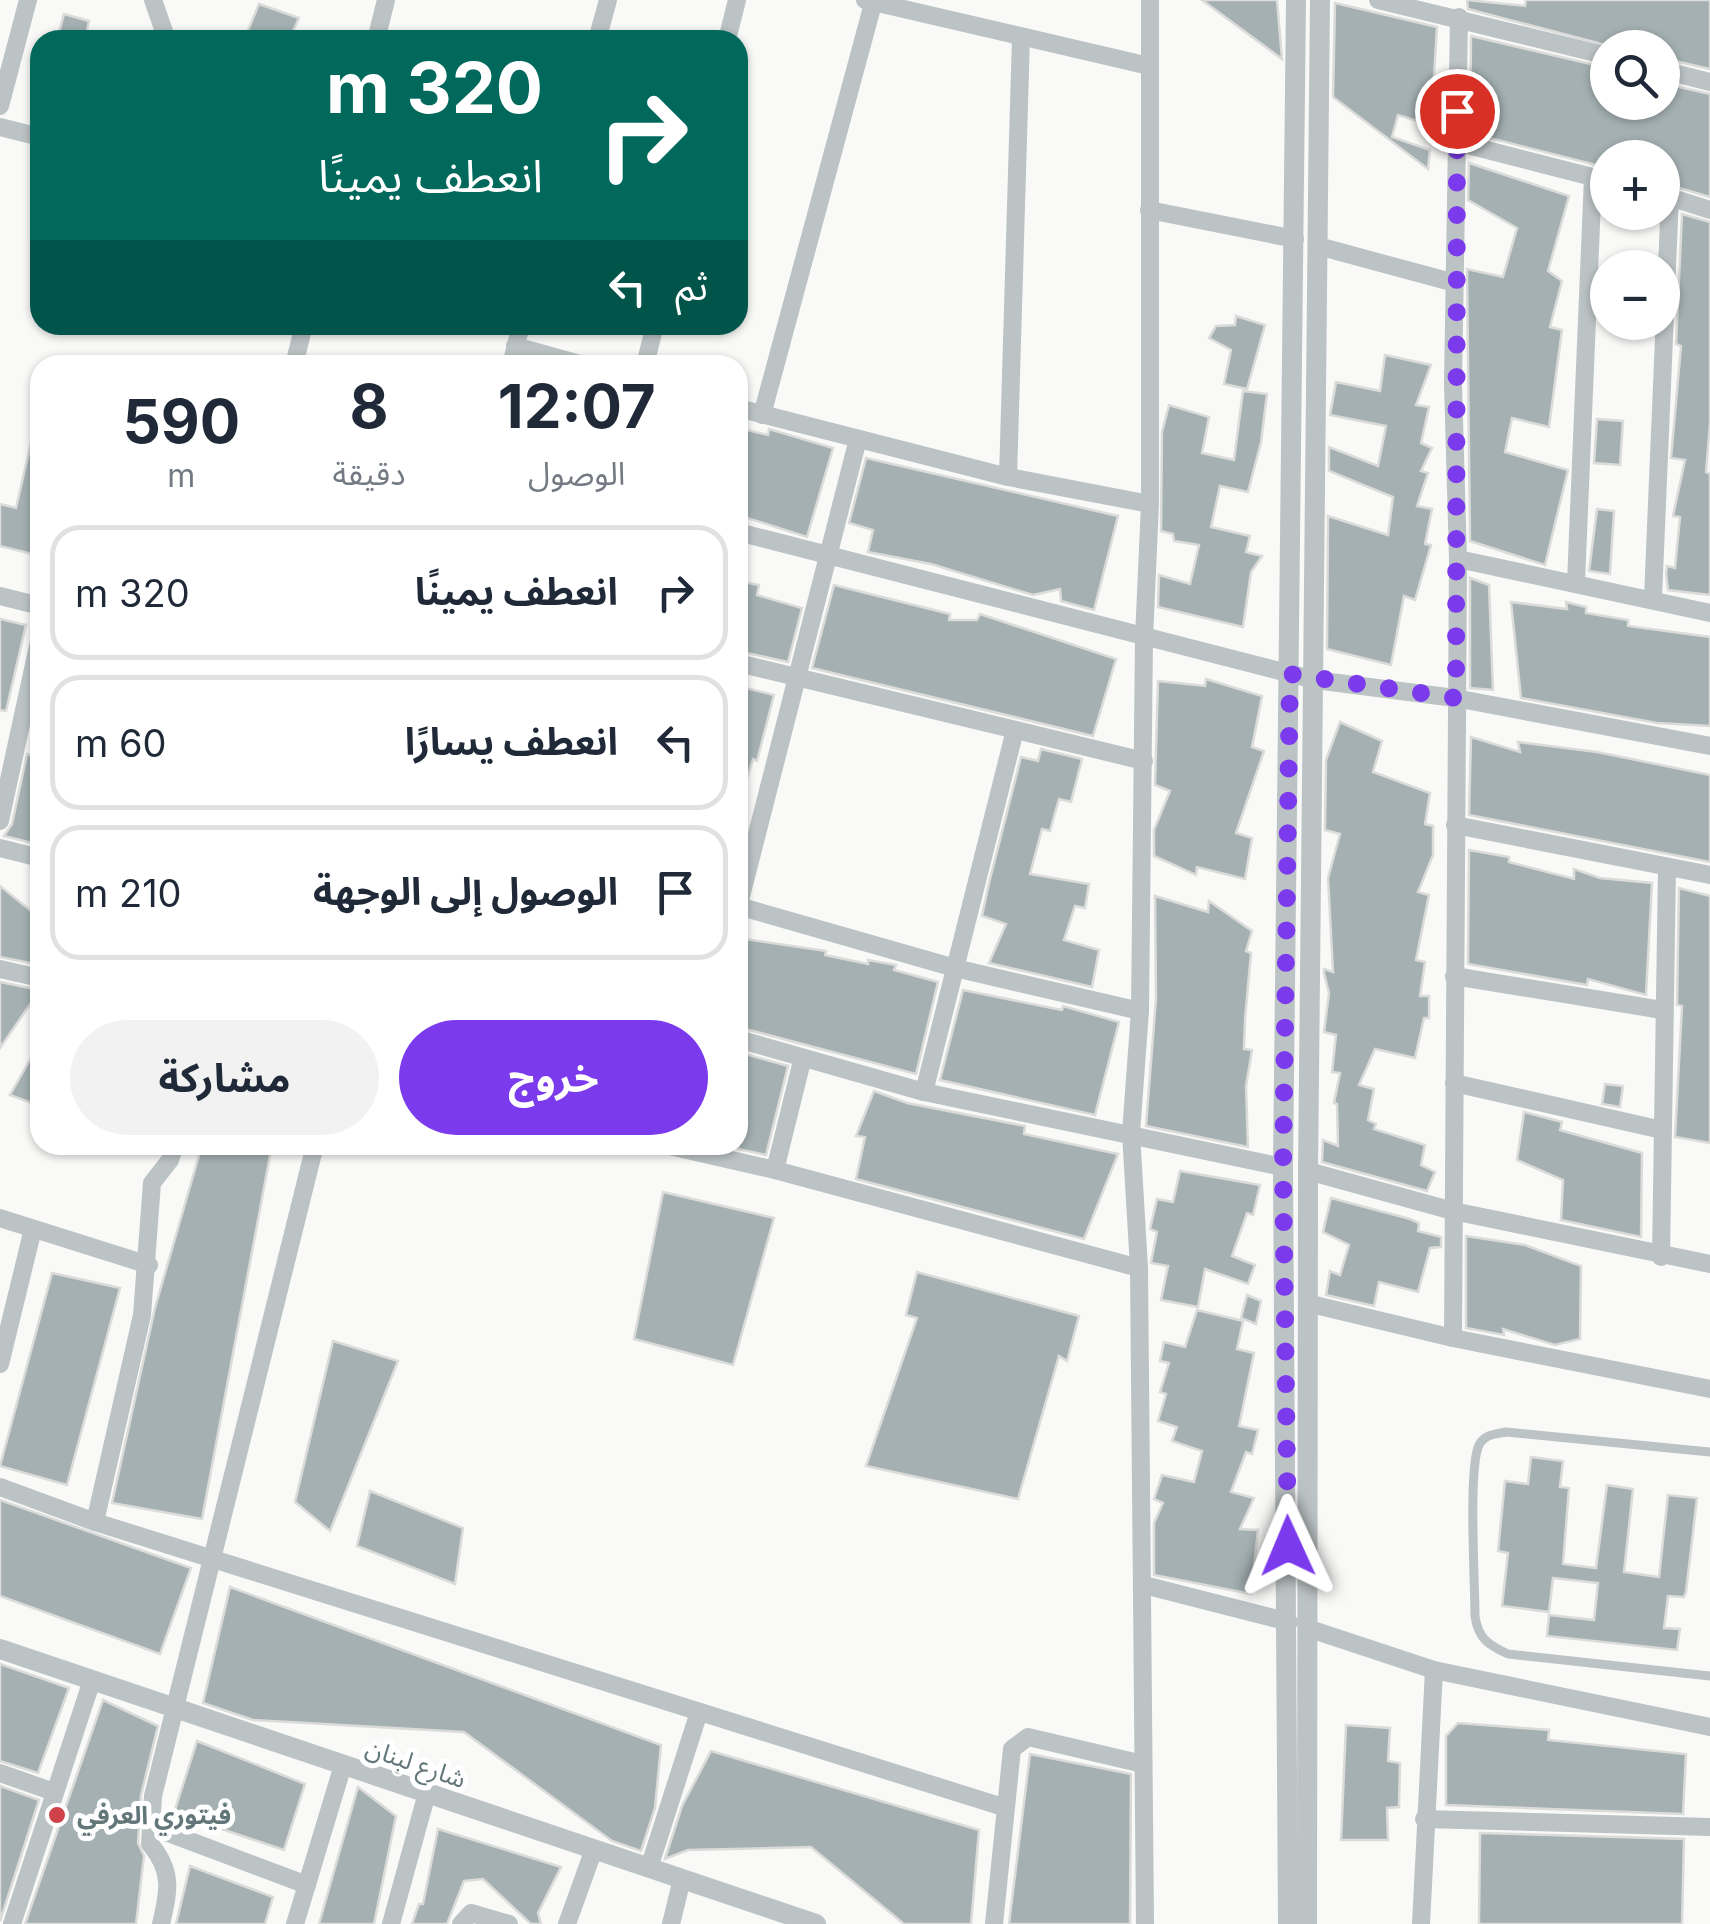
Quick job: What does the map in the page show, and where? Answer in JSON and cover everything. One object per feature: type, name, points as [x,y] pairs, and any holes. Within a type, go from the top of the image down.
[{"type":"street","points":[[0,106],[28,0]]},
{"type":"street","points":[[153,0],[163,30]]},
{"type":"street","points":[[378,30],[386,0]]},
{"type":"street","points":[[600,30],[608,0]]},
{"type":"street","points":[[730,30],[737,0]]},
{"type":"street","points":[[1145,1924],[1139,1268],[1131,1133],[1140,1010],[1144,638],[1150,504],[1150,0]]},
{"type":"street","points":[[1296,0],[1283,1167],[1307,1924]]},
{"type":"street","points":[[1288,1924],[1311,1304],[1308,1171],[1320,0]]},
{"type":"street","points":[[1378,0],[1590,51]]},
{"type":"street","points":[[762,415],[870,1],[1150,66]]},
{"type":"street","points":[[1453,1338],[1458,559],[1455,283],[1460,17]]},
{"type":"street","points":[[1008,477],[1020,37]]},
{"type":"street","points":[[1680,74],[1710,82]]},
{"type":"street","points":[[0,127],[30,134]]},
{"type":"street","points":[[1456,142],[1590,176]]},
{"type":"street","points":[[1680,200],[1710,210]]},
{"type":"street","points":[[1150,210],[1295,239]]},
{"type":"street","points":[[1576,582],[1597,230]]},
{"type":"street","points":[[1653,598],[1665,230]]},
{"type":"street","points":[[1318,246],[1455,283]]},
{"type":"street","points":[[748,411],[1008,477],[1150,504]]},
{"type":"street","points":[[748,868],[858,439]]},
{"type":"street","points":[[748,534],[1315,680],[1456,698],[1710,746]]},
{"type":"street","points":[[1458,559],[1710,613]]},
{"type":"street","points":[[0,596],[30,604]]},
{"type":"street","points":[[748,666],[1144,762]]},
{"type":"street","points":[[0,822],[30,682]]},
{"type":"street","points":[[20,728],[30,730]]},
{"type":"street","points":[[924,1092],[1016,730]]},
{"type":"street","points":[[1455,825],[1710,875]]},
{"type":"street","points":[[0,848],[30,856]]},
{"type":"street","points":[[1661,1256],[1667,868]]},
{"type":"street","points":[[748,910],[955,968],[1140,1010]]},
{"type":"street","points":[[0,969],[30,976]]},
{"type":"street","points":[[1454,976],[1662,1010]]},
{"type":"street","points":[[748,1042],[802,1061],[924,1092],[1283,1167]]},
{"type":"street","points":[[775,1170],[802,1061]]},
{"type":"street","points":[[1454,1083],[1662,1130]]},
{"type":"street","points":[[95,1522],[149,1265],[152,1184],[172,1155]]},
{"type":"street","points":[[161,1924],[170,1880],[162,1858],[150,1844],[153,1796],[313,1155]]},
{"type":"street","points":[[709,1155],[1139,1268]]},
{"type":"street","points":[[1308,1171],[1453,1211],[1710,1264]]},
{"type":"street","points":[[0,1218],[149,1265]]},
{"type":"street","points":[[0,1364],[33,1229]]},
{"type":"street","points":[[1311,1304],[1453,1338],[1710,1390]]},
{"type":"street","points":[[0,1487],[95,1522],[1003,1807]]},
{"type":"street","points":[[1144,1586],[1300,1626],[1434,1670],[1710,1727]]},
{"type":"street","name":"شارع لبنان","points":[[0,1649],[816,1924]]},
{"type":"street","points":[[1421,1924],[1434,1670]]},
{"type":"street","points":[[12,1924],[92,1680]]},
{"type":"street","points":[[649,1868],[699,1712]]},
{"type":"street","points":[[994,1924],[1003,1807],[1012,1749],[1028,1737],[1143,1764]]},
{"type":"street","points":[[295,1924],[343,1765]]},
{"type":"street","points":[[0,1772],[54,1792]]},
{"type":"street","points":[[391,1924],[428,1793]]},
{"type":"street","points":[[1424,1819],[1710,1828]]},
{"type":"street","points":[[150,1826],[307,1885]]},
{"type":"street","points":[[568,1924],[594,1849]]},
{"type":"street","points":[[670,1924],[682,1879]]},
{"type":"street","points":[[461,1924],[471,1913],[509,1924]]},
{"type":"lane","points":[[1710,1452],[1506,1432],[1489,1435],[1479,1445],[1476,1470],[1475,1616],[1477,1632],[1488,1645],[1508,1654],[1710,1676]]},
{"type":"building","points":[[1202,0],[1277,0],[1282,59]]},
{"type":"building","points":[[1467,0],[1525,6],[1526,0],[1710,0],[1710,69],[1680,62],[1680,30],[1590,30],[1590,41],[1468,9]]},
{"type":"building","points":[[1335,3],[1437,27],[1431,125],[1398,115],[1392,137],[1430,150],[1428,169],[1333,97]]},
{"type":"building","points":[[259,4],[299,18],[294,30],[248,30]]},
{"type":"building","points":[[64,14],[89,21],[87,30],[60,30]]},
{"type":"building","points":[[1471,36],[1590,64],[1590,120],[1680,120],[1680,87],[1710,94],[1710,197],[1680,188],[1680,140],[1590,140],[1590,163],[1470,133]]},
{"type":"building","points":[[1469,163],[1569,196],[1548,271],[1562,281],[1550,327],[1562,330],[1549,427],[1512,418],[1505,452],[1568,470],[1545,565],[1470,541],[1467,269],[1503,277],[1517,228],[1468,200]]},
{"type":"building","points":[[1682,214],[1710,222],[1710,424],[1706,472],[1710,474],[1710,595],[1668,590],[1666,574],[1667,566],[1675,568],[1680,517],[1673,516],[1685,460],[1671,458],[1681,346],[1676,344],[1680,340]]},
{"type":"building","points":[[1236,316],[1265,325],[1247,389],[1224,384],[1231,350],[1209,338],[1216,326],[1235,325]]},
{"type":"building","points":[[1385,355],[1431,365],[1416,405],[1429,407],[1421,443],[1432,448],[1421,471],[1428,473],[1417,506],[1432,509],[1425,544],[1431,545],[1415,600],[1404,596],[1391,665],[1327,649],[1328,516],[1388,535],[1393,497],[1329,471],[1329,447],[1378,466],[1386,426],[1330,415],[1336,382],[1380,391]]},
{"type":"building","points":[[1243,391],[1267,394],[1261,442],[1248,492],[1220,486],[1211,527],[1250,536],[1246,552],[1262,556],[1251,572],[1243,627],[1158,607],[1159,575],[1190,584],[1199,545],[1174,541],[1173,534],[1161,531],[1162,432],[1169,405],[1209,417],[1202,453],[1234,460]]},
{"type":"building","points":[[1597,419],[1623,421],[1620,465],[1594,463]]},
{"type":"building","points":[[769,429],[833,448],[807,537],[748,518],[748,430],[768,435]]},
{"type":"building","points":[[30,447],[30,554],[0,546],[0,504],[16,508]]},
{"type":"building","points":[[866,458],[1118,516],[1094,610],[1061,601],[1060,589],[1033,595],[931,564],[868,552],[873,530],[849,523]]},
{"type":"building","points":[[1597,509],[1614,511],[1610,574],[1589,571]]},
{"type":"building","points":[[1470,578],[1489,585],[1493,690],[1470,688]]},
{"type":"building","points":[[748,583],[759,585],[757,595],[802,608],[788,662],[748,653]]},
{"type":"building","points":[[834,585],[950,614],[949,620],[977,620],[980,614],[1116,659],[1093,736],[812,668]]},
{"type":"building","points":[[1511,602],[1567,609],[1566,602],[1586,607],[1586,613],[1628,620],[1628,626],[1710,637],[1710,726],[1657,723],[1521,698]]},
{"type":"building","points":[[0,619],[26,625],[6,711],[0,710]]},
{"type":"building","points":[[1206,679],[1262,696],[1252,747],[1264,751],[1236,833],[1252,838],[1245,879],[1197,867],[1196,875],[1154,856],[1154,830],[1170,791],[1155,785],[1158,681],[1205,686]]},
{"type":"building","points":[[748,688],[774,695],[757,761],[753,759],[748,775]]},
{"type":"building","points":[[1340,722],[1382,741],[1373,772],[1430,793],[1425,824],[1433,826],[1433,855],[1418,892],[1429,895],[1416,960],[1425,962],[1420,996],[1429,996],[1429,1018],[1424,1018],[1415,1058],[1375,1049],[1359,1085],[1374,1089],[1368,1120],[1376,1124],[1374,1129],[1425,1145],[1421,1165],[1435,1172],[1427,1191],[1322,1162],[1323,1140],[1338,1146],[1334,1103],[1340,1073],[1332,1072],[1336,1035],[1324,1032],[1329,993],[1324,969],[1333,972],[1328,878],[1340,834],[1325,830],[1326,760]]},
{"type":"building","points":[[1471,737],[1520,752],[1518,742],[1597,752],[1710,775],[1710,862],[1469,815]]},
{"type":"building","points":[[1041,749],[1082,759],[1071,802],[1059,799],[1050,831],[1042,829],[1030,874],[1089,884],[1085,908],[1075,906],[1064,940],[1099,950],[1092,987],[989,963],[1006,924],[982,916],[989,883],[1021,757],[1038,761]]},
{"type":"building","points":[[27,754],[30,842],[4,836],[12,824]]},
{"type":"building","points":[[1469,850],[1509,857],[1509,862],[1574,879],[1574,869],[1600,878],[1652,883],[1646,995],[1588,979],[1587,985],[1468,964]]},
{"type":"building","points":[[0,886],[30,910],[30,963],[0,957]]},
{"type":"building","points":[[1679,888],[1710,896],[1710,1143],[1675,1137],[1682,1006],[1677,1005]]},
{"type":"building","points":[[1155,896],[1208,912],[1209,901],[1252,931],[1246,951],[1251,953],[1244,1049],[1252,1050],[1246,1086],[1248,1147],[1146,1126],[1156,999]]},
{"type":"building","points":[[748,939],[826,951],[825,955],[868,964],[868,960],[896,965],[894,970],[938,982],[916,1074],[748,1030]]},
{"type":"building","points":[[0,982],[30,988],[30,1004],[0,1048]]},
{"type":"building","points":[[963,990],[1062,1010],[1063,1006],[1119,1022],[1095,1115],[940,1080]]},
{"type":"building","points":[[748,1055],[788,1066],[766,1155],[748,1151]]},
{"type":"building","points":[[30,1060],[30,1102],[10,1095]]},
{"type":"building","points":[[1605,1084],[1623,1086],[1620,1107],[1602,1104]]},
{"type":"building","points":[[874,1091],[907,1103],[1025,1126],[1024,1134],[1118,1154],[1084,1239],[856,1179],[865,1137],[856,1136]]},
{"type":"building","points":[[1524,1112],[1562,1122],[1560,1130],[1642,1153],[1641,1237],[1561,1220],[1563,1180],[1517,1160]]},
{"type":"building","points":[[199,1155],[270,1155],[202,1519],[112,1503],[155,1308]]},
{"type":"building","points":[[1180,1171],[1260,1185],[1253,1215],[1247,1213],[1232,1256],[1255,1265],[1248,1284],[1205,1269],[1198,1307],[1161,1300],[1168,1266],[1151,1263],[1157,1232],[1150,1229],[1157,1199],[1173,1202]]},
{"type":"building","points":[[663,1192],[774,1218],[733,1365],[634,1339]]},
{"type":"building","points":[[1331,1198],[1410,1219],[1419,1223],[1418,1231],[1441,1237],[1441,1247],[1430,1248],[1418,1292],[1379,1282],[1374,1306],[1326,1295],[1330,1271],[1340,1275],[1349,1245],[1323,1232]]},
{"type":"building","points":[[1466,1236],[1525,1245],[1581,1266],[1580,1339],[1555,1345],[1503,1329],[1504,1335],[1466,1328]]},
{"type":"building","points":[[917,1272],[1079,1316],[1067,1361],[1059,1356],[1018,1499],[866,1466],[917,1318],[906,1315]]},
{"type":"building","points":[[52,1273],[120,1288],[67,1485],[0,1466]]},
{"type":"building","points":[[1247,1295],[1261,1301],[1256,1324],[1241,1318]]},
{"type":"building","points":[[1197,1310],[1243,1321],[1237,1349],[1254,1353],[1239,1426],[1258,1430],[1252,1454],[1246,1452],[1231,1492],[1254,1498],[1240,1529],[1258,1530],[1251,1594],[1154,1575],[1154,1523],[1163,1503],[1154,1499],[1162,1475],[1194,1482],[1202,1451],[1172,1441],[1177,1427],[1158,1421],[1166,1394],[1160,1392],[1169,1363],[1160,1361],[1164,1342],[1185,1347]]},
{"type":"building","points":[[333,1341],[398,1361],[330,1531],[295,1502]]},
{"type":"building","points":[[1531,1457],[1563,1461],[1560,1487],[1569,1488],[1563,1564],[1596,1568],[1607,1485],[1633,1489],[1624,1572],[1659,1577],[1668,1495],[1697,1498],[1686,1592],[1684,1597],[1668,1596],[1664,1628],[1680,1629],[1677,1650],[1547,1636],[1549,1615],[1594,1620],[1598,1583],[1553,1578],[1549,1612],[1502,1606],[1508,1553],[1498,1551],[1505,1481],[1528,1484]]},
{"type":"building","points":[[370,1491],[463,1528],[455,1584],[357,1546]]},
{"type":"building","points":[[0,1500],[191,1568],[160,1654],[0,1596]]},
{"type":"building","points":[[230,1587],[661,1745],[655,1808],[641,1851],[612,1841],[464,1732],[253,1720],[203,1703]]},
{"type":"building","points":[[0,1664],[69,1688],[38,1773],[0,1761]]},
{"type":"building","points":[[103,1700],[158,1726],[141,1795],[138,1843],[144,1856],[136,1924],[25,1924]]},
{"type":"building","points":[[1458,1723],[1549,1730],[1548,1740],[1686,1754],[1683,1814],[1446,1805],[1446,1736]]},
{"type":"building","points":[[1346,1725],[1390,1728],[1388,1761],[1400,1763],[1399,1807],[1387,1808],[1388,1840],[1341,1840]]},
{"type":"building","points":[[197,1741],[305,1784],[284,1850],[174,1813]]},
{"type":"building","points":[[711,1751],[979,1830],[971,1924],[904,1924],[811,1847],[688,1850],[665,1859],[682,1806]]},
{"type":"building","points":[[1030,1754],[1131,1774],[1130,1924],[1009,1924]]},
{"type":"building","points":[[0,1786],[39,1800],[0,1921]]},
{"type":"building","points":[[358,1787],[396,1816],[374,1924],[319,1924]]},
{"type":"building","points":[[438,1829],[561,1867],[538,1913],[541,1924],[531,1924],[483,1879],[464,1881],[447,1924],[412,1924],[419,1904],[423,1904]]},
{"type":"building","points":[[1480,1833],[1684,1839],[1682,1924],[1479,1924]]},
{"type":"building","points":[[190,1866],[273,1897],[265,1924],[176,1924]]},
{"type":"place","name":"فيتوري العرفي","points":[[57,1815]]},
{"type":"route","points":[[1288,1546],[1283,1167],[1290,674],[1456,698],[1457,111]]}]
